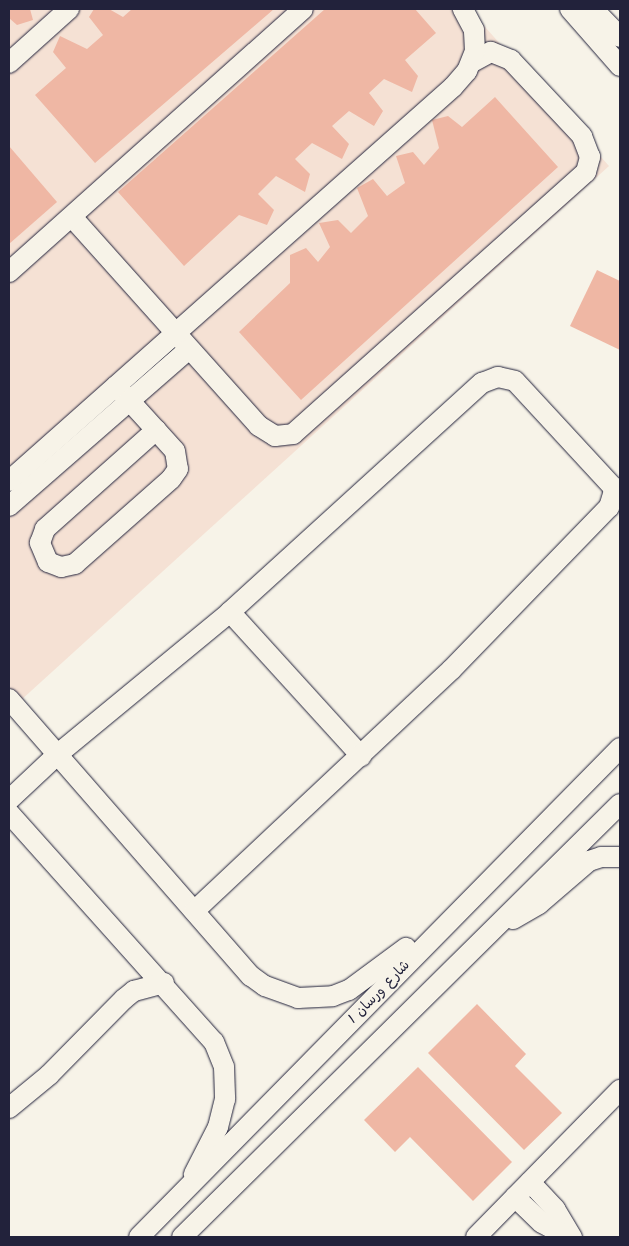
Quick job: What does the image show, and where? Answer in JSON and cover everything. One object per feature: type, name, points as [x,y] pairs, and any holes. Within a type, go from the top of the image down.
[{"type":"street","points":[[9,63],[69,9]]},
{"type":"street","points":[[9,272],[303,9]]},
{"type":"street","points":[[463,9],[474,30],[472,62]]},
{"type":"street","points":[[570,9],[620,66]]},
{"type":"street","points":[[593,9],[620,37]]},
{"type":"street","points":[[9,481],[174,334],[453,87],[472,62],[491,52],[505,56],[582,136],[590,157],[582,178],[293,434],[284,437],[266,432],[188,350],[174,334],[72,217]]},
{"type":"street","points":[[9,506],[188,350]]},
{"type":"street","points":[[9,800],[58,754],[230,612],[489,379],[507,378],[522,386],[616,484],[609,507],[451,670],[194,911]]},
{"type":"street","points":[[116,386],[156,430],[178,457],[175,474],[75,564],[61,567],[48,562],[40,543],[45,530],[156,430]]},
{"type":"street","points":[[230,612],[361,756]]},
{"type":"street","points":[[9,699],[251,976],[265,986],[290,996],[316,999],[349,990],[463,904]]},
{"type":"street","name":"شارع ورسان 1","points":[[139,1237],[183,1194],[463,904],[620,748]]},
{"type":"street","points":[[182,1237],[620,804]]},
{"type":"street","points":[[11,822],[164,983],[214,1042],[222,1061],[226,1084],[218,1128],[183,1194]]},
{"type":"street","points":[[493,928],[539,904],[589,861],[601,857],[620,857]]},
{"type":"street","points":[[9,1108],[49,1075],[124,998],[134,991],[164,983]]},
{"type":"street","points":[[476,1237],[620,1090]]},
{"type":"street","points":[[530,1182],[555,1209],[572,1237]]},
{"type":"street","points":[[515,1197],[542,1223],[568,1237]]},
{"type":"shaded area","points":[[9,9],[469,9],[609,166],[9,711]]},
{"type":"building","points":[[9,9],[30,9],[33,20],[17,25],[9,18]]},
{"type":"building","points":[[94,9],[109,9],[123,17],[132,9],[274,9],[95,163],[35,95],[66,68],[53,52],[60,36],[87,49],[103,35],[89,17]]},
{"type":"building","points":[[325,9],[415,9],[436,33],[405,60],[418,76],[412,92],[384,79],[369,93],[383,111],[374,126],[349,111],[332,126],[349,144],[342,159],[312,143],[295,159],[310,174],[305,192],[276,176],[258,194],[274,210],[267,225],[239,215],[184,266],[118,192]]},
{"type":"building","points":[[495,97],[558,167],[301,400],[239,332],[290,283],[290,255],[306,248],[318,262],[330,247],[319,223],[338,220],[351,233],[368,216],[357,188],[373,179],[387,196],[405,183],[396,156],[413,152],[424,165],[439,148],[432,120],[448,116],[462,127]]},
{"type":"building","points":[[9,146],[57,202],[9,244]]},
{"type":"building","points":[[597,270],[620,281],[620,350],[570,326]]},
{"type":"building","points":[[477,1004],[526,1054],[515,1066],[562,1113],[524,1150],[428,1053]]},
{"type":"building","points":[[418,1067],[512,1162],[473,1201],[410,1137],[395,1152],[364,1120]]}]
